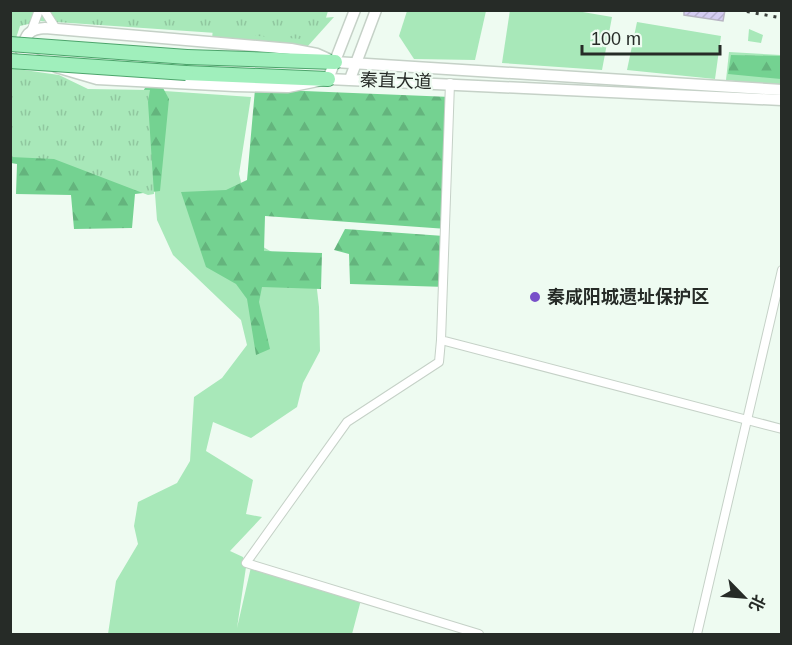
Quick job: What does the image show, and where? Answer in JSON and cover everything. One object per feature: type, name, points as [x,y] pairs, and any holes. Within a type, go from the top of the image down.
[{"type":"main road","name":"秦直大道","points":[[10,44],[187,57],[335,62]]},
{"type":"main road","name":"秦直大道","points":[[10,61],[108,70],[328,79]]},
{"type":"street","points":[[39,10],[32,29],[26,34],[21,50],[28,57],[97,79],[288,87],[328,79],[355,10]]},
{"type":"street","points":[[44,10],[56,29]]},
{"type":"street","points":[[350,79],[376,10]]},
{"type":"street","name":"秦直大道","points":[[32,29],[56,29],[291,49],[317,54],[335,62],[782,90]]},
{"type":"street","name":"秦直大道","points":[[328,79],[782,100]]},
{"type":"street","points":[[450,83],[439,362],[347,422],[246,563],[479,634]]},
{"type":"street","points":[[697,634],[782,270]]},
{"type":"street","points":[[441,340],[782,429]]},
{"type":"green space","points":[[510,10],[577,11],[612,17],[602,70],[502,63]]},
{"type":"green space","points":[[11,11],[328,11],[325,21],[303,39],[41,21],[20,26],[11,53]]},
{"type":"green space","points":[[407,11],[486,11],[475,60],[414,59],[399,36]]},
{"type":"green space","points":[[334,17],[307,47],[212,40],[213,27]]},
{"type":"green space","points":[[637,22],[721,36],[715,79],[627,70]]},
{"type":"green space","points":[[749,29],[763,35],[761,43],[748,41]]},
{"type":"green space","points":[[729,52],[781,55],[781,86],[726,80]]},
{"type":"green space","points":[[731,55],[781,56],[781,79],[728,74]]},
{"type":"green space","points":[[10,68],[59,75],[88,89],[150,90],[148,102],[154,194],[148,195],[54,159],[11,157]]},
{"type":"green space","points":[[145,88],[163,88],[169,99],[160,191],[135,194],[132,228],[74,229],[71,195],[16,194],[17,164],[11,163],[11,96],[128,116]]},
{"type":"green space","points":[[255,89],[451,97],[447,229],[265,216],[264,251],[322,253],[321,289],[262,287],[259,302],[270,349],[256,355],[247,299],[236,284],[206,267],[181,192],[226,190],[247,180]]},
{"type":"green space","points":[[150,90],[251,97],[239,174],[256,243],[272,252],[313,255],[319,307],[320,351],[303,383],[297,407],[251,438],[213,422],[206,451],[253,480],[246,514],[262,517],[230,551],[243,557],[246,567],[237,628],[251,567],[361,600],[352,634],[108,634],[116,581],[138,544],[134,526],[138,502],[177,483],[190,461],[194,397],[222,378],[247,345],[241,320],[173,255],[157,220],[148,102]]},
{"type":"green space","points":[[345,229],[444,236],[446,287],[350,284],[349,254],[334,250]]},
{"type":"building","points":[[684,10],[725,10],[723,21],[684,15]]},
{"type":"railway","points":[[738,10],[782,18]]},
{"type":"place","name":"秦咸阳城遗址保护区","points":[[535,297]]}]
